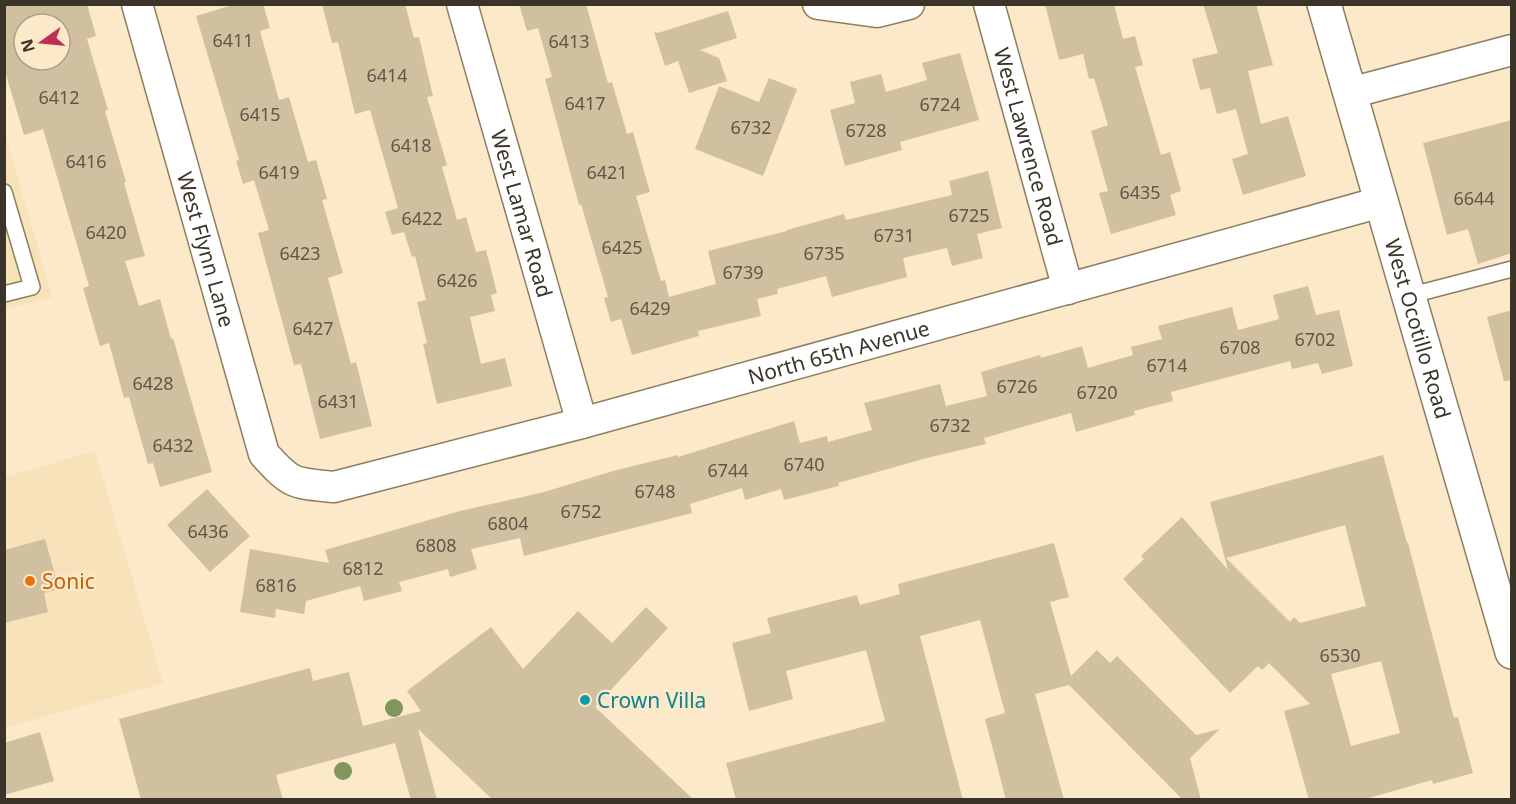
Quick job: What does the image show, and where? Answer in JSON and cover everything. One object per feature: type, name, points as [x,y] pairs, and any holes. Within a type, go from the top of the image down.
[{"type":"street","name":"West Flynn Lane","points":[[137,4],[264,454],[282,474],[294,483]]},
{"type":"street","name":"West Lamar Road","points":[[462,4],[582,423]]},
{"type":"street","points":[[818,4],[877,12],[909,4]]},
{"type":"street","name":"West Lawrence Road","points":[[989,4],[1068,289]]},
{"type":"street","name":"West Ocotillo Road","points":[[1324,4],[1512,652]]},
{"type":"street","points":[[1350,93],[1512,50]]},
{"type":"street","name":"North 65th Avenue","points":[[294,483],[334,487],[582,423],[1381,202]]},
{"type":"lane","points":[[4,192],[32,287],[4,294]]},
{"type":"lane","points":[[1408,296],[1512,269]]},
{"type":"shaded area","points":[[4,130],[52,297],[5,309],[4,309]]},
{"type":"shaded area","points":[[95,451],[163,683],[5,728],[5,477]]},
{"type":"building","points":[[4,4],[87,4],[96,36],[87,39],[108,110],[105,111],[145,256],[125,261],[139,306],[160,299],[212,472],[160,487],[153,463],[148,464],[129,397],[124,398],[109,343],[100,346],[83,288],[89,286],[43,129],[24,135],[4,68]]},
{"type":"building","points":[[236,4],[263,4],[270,28],[260,31],[279,100],[289,97],[308,162],[316,160],[327,199],[322,200],[343,273],[328,278],[351,364],[356,362],[372,426],[320,439],[301,364],[294,365],[258,233],[269,230],[254,180],[243,184],[236,161],[239,160],[196,16]]},
{"type":"building","points":[[322,4],[405,4],[414,38],[419,37],[433,96],[427,97],[447,165],[442,167],[457,220],[466,217],[476,252],[486,250],[497,293],[491,295],[495,311],[470,317],[481,364],[505,358],[512,386],[437,404],[423,344],[427,343],[417,302],[426,300],[415,256],[412,257],[404,232],[392,235],[385,212],[398,208],[370,110],[355,114],[338,42],[332,43]]},
{"type":"building","points":[[519,4],[586,4],[608,83],[612,82],[627,134],[633,132],[650,192],[636,196],[661,281],[665,280],[669,297],[716,284],[708,251],[844,214],[846,220],[952,195],[949,181],[988,171],[1002,228],[977,234],[983,258],[952,266],[947,248],[903,258],[907,277],[832,297],[826,276],[777,289],[778,294],[757,299],[761,316],[698,331],[699,336],[632,355],[621,319],[611,322],[604,298],[608,297],[581,204],[579,205],[545,79],[552,77],[538,28],[527,31]]},
{"type":"building","points":[[1045,4],[1114,4],[1123,39],[1135,36],[1143,65],[1135,67],[1161,155],[1170,152],[1181,191],[1170,195],[1176,215],[1111,234],[1099,193],[1108,191],[1091,131],[1108,125],[1094,78],[1089,79],[1083,54],[1059,60]]},
{"type":"building","points":[[1203,4],[1256,4],[1273,65],[1248,71],[1261,124],[1288,116],[1306,176],[1243,195],[1232,159],[1248,154],[1236,109],[1217,114],[1210,88],[1200,90],[1192,59],[1218,53]]},
{"type":"building","points":[[728,11],[737,38],[700,50],[719,58],[727,81],[689,93],[678,61],[665,66],[654,32],[658,33]]},
{"type":"building","points":[[960,53],[979,120],[900,142],[902,150],[845,166],[830,110],[855,103],[850,82],[881,74],[886,92],[927,80],[922,63]]},
{"type":"building","points":[[769,78],[797,89],[763,176],[695,149],[719,86],[759,102]]},
{"type":"building","points":[[1512,120],[1512,253],[1478,264],[1468,229],[1447,235],[1423,143]]},
{"type":"building","points":[[1308,286],[1316,315],[1339,310],[1353,366],[1322,374],[1318,363],[1292,369],[1290,361],[1171,392],[1173,401],[1134,411],[1135,415],[1076,432],[1071,413],[984,438],[986,444],[927,458],[838,483],[839,486],[784,500],[781,489],[745,500],[742,488],[690,504],[692,513],[524,556],[520,538],[471,549],[477,569],[450,577],[448,569],[399,582],[402,591],[364,601],[360,586],[306,601],[304,614],[276,609],[275,618],[240,612],[250,549],[329,563],[325,550],[460,511],[544,492],[613,471],[678,455],[678,457],[794,421],[800,443],[827,436],[828,442],[872,430],[864,403],[940,384],[946,406],[987,396],[981,372],[1082,346],[1088,368],[1133,355],[1131,347],[1162,339],[1158,326],[1232,307],[1238,330],[1279,319],[1273,295]]},
{"type":"building","points":[[1512,310],[1512,380],[1504,381],[1487,317]]},
{"type":"building","points":[[1383,455],[1454,718],[1458,717],[1473,773],[1433,784],[1432,780],[1362,800],[1309,800],[1284,711],[1310,704],[1269,663],[1262,670],[1258,666],[1230,693],[1123,579],[1144,559],[1141,556],[1182,517],[1228,570],[1210,502]],"holes":[[[1345,525],[1366,606],[1300,623],[1294,617],[1290,622],[1226,558]],[[1381,661],[1400,733],[1351,746],[1331,674]]]},
{"type":"building","points":[[207,489],[250,536],[210,572],[167,525]]},
{"type":"building","points":[[45,539],[59,589],[44,593],[48,612],[4,623],[4,550]]},
{"type":"building","points":[[1054,543],[1069,597],[1050,602],[1071,676],[1097,650],[1110,663],[1117,656],[1196,735],[1220,729],[1190,758],[1201,800],[1183,800],[1069,685],[1035,694],[1064,800],[1006,800],[985,719],[1005,713],[980,620],[920,636],[963,800],[736,800],[726,763],[885,721],[866,650],[786,671],[793,699],[749,711],[732,643],[771,633],[767,618],[857,595],[860,605],[900,594],[898,584]]},
{"type":"building","points":[[646,607],[668,628],[595,707],[694,800],[493,800],[418,729],[437,800],[411,800],[395,743],[276,775],[283,800],[141,800],[119,719],[310,668],[313,681],[349,672],[363,726],[421,711],[407,691],[491,627],[523,669],[578,611],[612,643]]},
{"type":"building","points":[[40,732],[54,781],[4,795],[4,743]]},
{"type":"place","name":"Sonic","points":[[30,581]]},
{"type":"place","name":"Crown Villa","points":[[585,700]]}]
